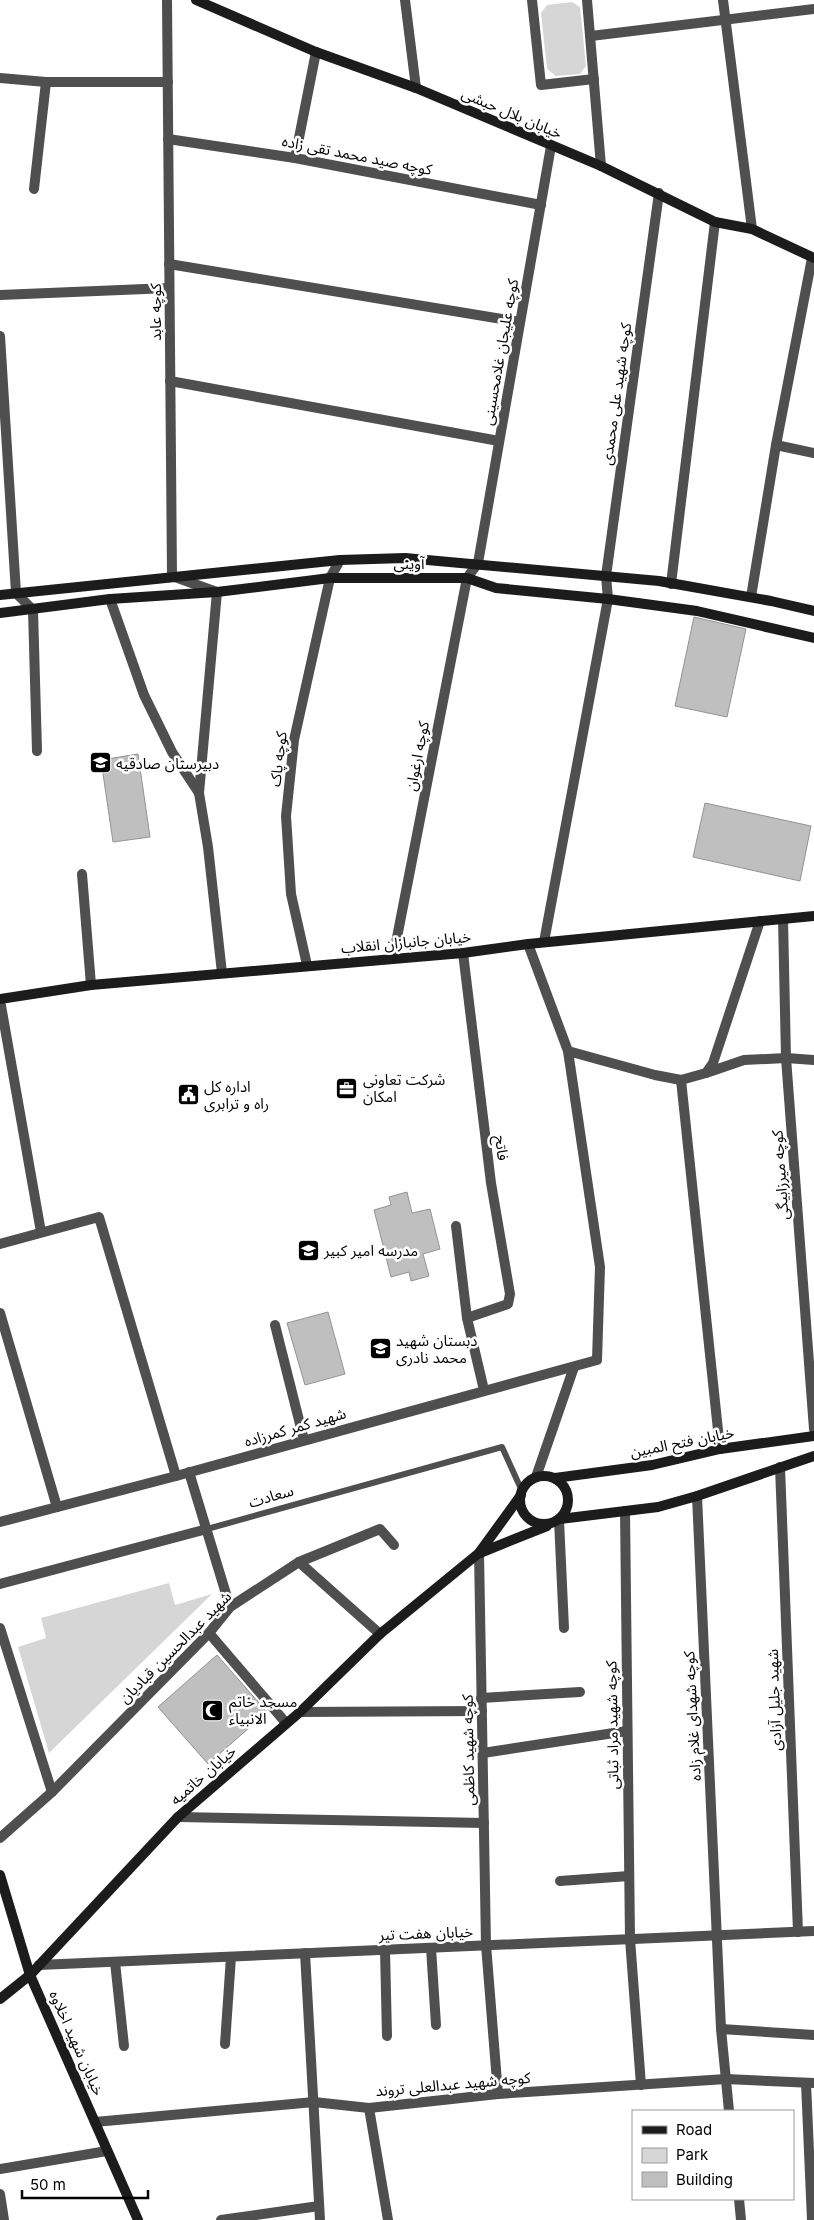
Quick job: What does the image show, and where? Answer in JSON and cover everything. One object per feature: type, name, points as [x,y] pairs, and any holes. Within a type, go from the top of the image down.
[{"type":"street","name":"کوچه عابد","points":[[167,0],[172,576]]},
{"type":"street","name":"خیابان بلال حبشی","points":[[196,0],[316,52],[416,88],[601,166],[715,222],[752,229],[813,258]]},
{"type":"street","points":[[405,0],[416,88]]},
{"type":"street","points":[[532,0],[540,85],[594,79]]},
{"type":"street","points":[[587,0],[601,166]]},
{"type":"street","points":[[723,0],[752,229]]},
{"type":"street","points":[[590,36],[814,9]]},
{"type":"street","points":[[295,158],[316,52]]},
{"type":"street","points":[[0,78],[46,82],[168,82]]},
{"type":"street","points":[[34,189],[46,82]]},
{"type":"street","name":"کوچه صید محمد تقی زاده","points":[[168,139],[295,158],[540,205]]},
{"type":"street","name":"کوچه علیجان غلامحسینی","points":[[478,564],[551,146]]},
{"type":"street","name":"کوچه شهید علی محمدی","points":[[544,942],[608,599],[606,576],[658,193]]},
{"type":"street","points":[[671,584],[715,222]]},
{"type":"street","points":[[751,597],[776,445],[813,258]]},
{"type":"street","points":[[169,264],[520,322]]},
{"type":"street","points":[[0,295],[170,288]]},
{"type":"street","points":[[0,336],[16,593],[33,610],[37,751]]},
{"type":"street","points":[[170,381],[499,441]]},
{"type":"street","points":[[776,445],[814,453]]},
{"type":"street","name":"آوینی","points":[[0,595],[340,560],[406,558],[606,576],[671,584],[751,597],[814,612]]},
{"type":"street","name":"کوچه پاک","points":[[307,965],[291,894],[286,816],[294,740],[330,578],[340,560]]},
{"type":"street","name":"کوچه ارغوان","points":[[393,958],[467,578],[478,564]]},
{"type":"street","points":[[172,576],[217,592],[199,793],[208,847],[222,973]]},
{"type":"street","name":"آوینی","points":[[0,613],[110,599],[217,592],[330,578],[467,578],[496,588],[608,599],[697,611],[814,638]]},
{"type":"street","points":[[110,599],[144,695],[172,752],[199,793]]},
{"type":"street","points":[[82,874],[90,985]]},
{"type":"street","name":"خیابان جانبازان انقلاب","points":[[0,999],[90,985],[463,953],[544,942],[814,916]]},
{"type":"street","name":"کوچه میرزابیگی","points":[[783,919],[786,1058],[814,1429]]},
{"type":"street","points":[[706,1073],[713,1063],[760,921]]},
{"type":"street","points":[[528,944],[568,1051],[655,1075],[681,1080],[744,1060],[786,1058],[814,1060]]},
{"type":"street","name":"فاتح","points":[[463,953],[491,1183],[510,1294],[508,1304],[467,1318]]},
{"type":"street","points":[[0,999],[41,1232]]},
{"type":"street","name":"شهید کمر کمرزاده","points":[[0,1522],[176,1476],[597,1360],[600,1267],[568,1051]]},
{"type":"street","points":[[681,1080],[720,1450]]},
{"type":"street","points":[[0,1244],[99,1218],[176,1476]]},
{"type":"street","points":[[456,1226],[467,1318],[484,1390]]},
{"type":"street","points":[[0,1313],[57,1507]]},
{"type":"street","points":[[275,1325],[304,1440]]},
{"type":"street","points":[[536,1477],[574,1366]]},
{"type":"street","name":"خیابان فتح المبین","points":[[555,1478],[652,1465],[720,1450],[814,1436]]},
{"type":"street","points":[[564,1628],[557,1521],[566,1511],[568,1502],[567,1492],[555,1478],[536,1477],[527,1482],[521,1493],[520,1508],[525,1517],[533,1523],[542,1525],[557,1521],[658,1507],[697,1496],[814,1456]]},
{"type":"street","name":"شهید جلیل آزادی","points":[[780,1468],[798,1932]]},
{"type":"street","points":[[189,1472],[230,1607]]},
{"type":"street","name":"خیابان خاتمیه","points":[[30,1975],[178,1816],[300,1712],[380,1634],[479,1553],[521,1493]]},
{"type":"street","name":"کوچه شهدای غلام زاده","points":[[697,1496],[721,2029],[729,2110]]},
{"type":"street","name":"کوچه شهید مراد ثباتی","points":[[625,1511],[630,1939],[641,2085]]},
{"type":"street","name":"خیابان خاتمیه","points":[[479,1553],[557,1521]]},
{"type":"street","name":"شهید عبدالحسین قبادیان","points":[[0,1838],[52,1792],[209,1633],[230,1607],[299,1562],[380,1528],[394,1546]]},
{"type":"street","name":"سعادت","points":[[0,1584],[206,1529]]},
{"type":"street","name":"کوچه شهید کاظمی","points":[[479,1553],[486,1945],[498,2094]]},
{"type":"street","points":[[299,1562],[380,1634]]},
{"type":"street","points":[[0,1628],[4,1655],[52,1792]]},
{"type":"street","points":[[209,1633],[286,1723]]},
{"type":"street","points":[[482,1698],[580,1692]]},
{"type":"street","points":[[300,1712],[482,1711]]},
{"type":"street","points":[[483,1754],[627,1731]]},
{"type":"street","points":[[178,1816],[484,1823]]},
{"type":"street","name":"خیابان شهید اخلاوه","points":[[0,1874],[30,1975],[138,2220]]},
{"type":"street","points":[[560,1881],[629,1876]]},
{"type":"street","name":"خیابان هفت تیر","points":[[39,1965],[814,1931]]},
{"type":"street","points":[[431,1948],[436,2025]]},
{"type":"street","points":[[385,1950],[387,2036]]},
{"type":"street","points":[[304,1953],[320,2220]]},
{"type":"street","points":[[225,2044],[231,1956]]},
{"type":"street","points":[[115,1962],[124,2046]]},
{"type":"street","points":[[0,1999],[30,1975]]},
{"type":"street","points":[[721,2029],[814,2035]]},
{"type":"street","name":"کوچه شهید عبدالعلی تروند","points":[[95,2122],[314,2102],[369,2108],[498,2094],[726,2079],[810,2083]]},
{"type":"street","points":[[810,2083],[812,2220]]},
{"type":"street","points":[[369,2108],[388,2220]]},
{"type":"street","points":[[0,2169],[107,2151]]},
{"type":"street","points":[[0,2194],[4,2220]]},
{"type":"street","points":[[739,2200],[741,2220]]},
{"type":"street","points":[[221,2220],[262,2217],[319,2206]]},
{"type":"lane","name":"سعادت","points":[[206,1529],[502,1447],[521,1493]]},
{"type":"green space","points":[[572,2],[580,7],[586,66],[580,74],[556,76],[547,69],[541,13],[547,5]]},
{"type":"green space","points":[[169,1583],[175,1605],[212,1594],[49,1753],[18,1647],[46,1638],[41,1618]]},
{"type":"building","points":[[694,617],[746,629],[727,717],[675,706]]},
{"type":"building","points":[[138,754],[150,837],[113,842],[101,760]]},
{"type":"building","points":[[705,803],[811,826],[800,881],[693,857]]},
{"type":"building","points":[[407,1192],[412,1213],[430,1209],[440,1249],[423,1254],[429,1276],[411,1281],[409,1272],[391,1277],[374,1210],[391,1205],[389,1197]]},
{"type":"building","points":[[328,1312],[345,1374],[305,1385],[287,1323]]},
{"type":"building","name":"مسجد خاتم الانبیاء","points":[[217,1655],[267,1712],[208,1764],[158,1707]]},
{"type":"place","name":"دبیرستان صادقیه","points":[[100,763]]},
{"type":"place","name":"شرکت تعاونی امکان","points":[[347,1088]]},
{"type":"place","name":"اداره کل راه و ترابری","points":[[188,1095]]},
{"type":"place","name":"مدرسه امیر کبیر","points":[[308,1250]]},
{"type":"place","name":"دبستان شهید محمد نادری","points":[[380,1349]]},
{"type":"place","name":"مسجد خاتم الانبیاء","points":[[213,1710]]}]
